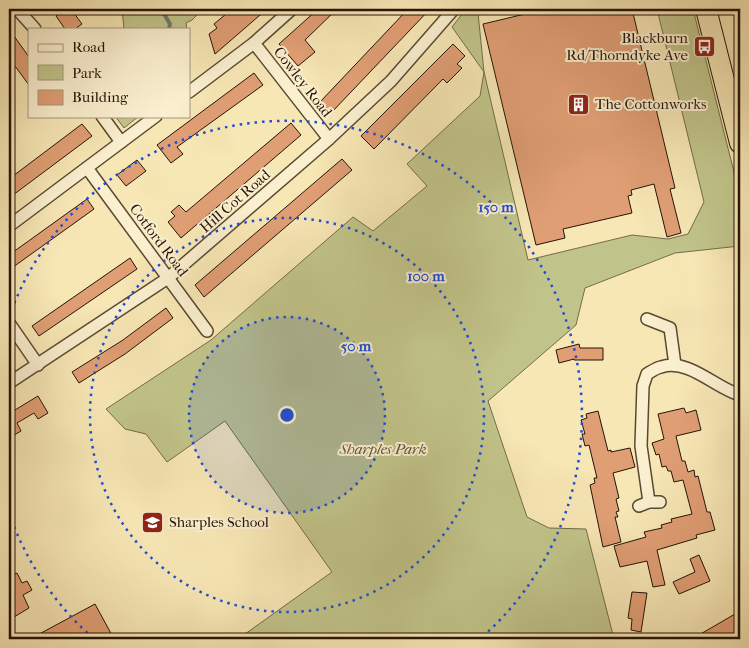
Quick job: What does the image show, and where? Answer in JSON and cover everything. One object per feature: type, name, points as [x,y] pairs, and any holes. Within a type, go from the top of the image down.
[{"type":"highway","points":[[706,9],[740,143]]},
{"type":"street","points":[[17,9],[34,28]]},
{"type":"street","points":[[190,91],[254,43],[292,9]]},
{"type":"street","name":"Hill Cot Road","points":[[9,383],[168,278],[329,140],[391,81],[454,9]]},
{"type":"street","name":"Cowley Road","points":[[254,43],[329,140]]},
{"type":"street","points":[[103,118],[121,142]]},
{"type":"street","points":[[9,226],[153,118]]},
{"type":"street","name":"Cotford Road","points":[[87,168],[207,331]]},
{"type":"street","points":[[647,319],[670,328],[675,365]]},
{"type":"street","points":[[9,323],[38,365]]},
{"type":"street","points":[[649,503],[641,446],[643,386],[647,374],[662,366],[675,365],[687,368],[740,395]]},
{"type":"green space","points":[[122,9],[203,9],[186,23],[187,28],[124,28]]},
{"type":"green space","points":[[466,9],[481,9],[478,13],[484,72],[452,27]]},
{"type":"green space","name":"Sharples Park","points":[[657,9],[693,9],[740,196],[740,246],[675,253],[585,288],[576,325],[488,401],[527,517],[549,528],[586,529],[614,639],[238,639],[332,572],[225,421],[167,462],[146,434],[125,429],[106,409],[211,340],[353,217],[373,231],[427,186],[407,164],[480,96],[484,72],[528,260],[632,235],[668,239],[688,234],[704,202]]},
{"type":"green space","points":[[116,118],[136,118],[124,128]]},
{"type":"building","points":[[65,9],[71,9],[82,24],[76,28],[64,28],[56,16]]},
{"type":"building","points":[[232,9],[267,9],[215,54],[209,34],[217,28],[214,24]]},
{"type":"building","points":[[318,9],[337,9],[305,40],[315,52],[298,66],[279,44]]},
{"type":"building","points":[[408,9],[430,9],[331,113],[320,102]]},
{"type":"building","name":"The Cottonworks","points":[[546,9],[632,9],[675,188],[670,189],[681,233],[667,237],[654,184],[631,190],[632,195],[628,196],[632,213],[563,229],[565,238],[536,245],[483,24]]},
{"type":"building","points":[[9,29],[28,56],[28,84],[9,58]]},
{"type":"building","points":[[453,44],[465,56],[457,64],[462,68],[447,83],[443,79],[374,149],[361,136]]},
{"type":"building","points":[[254,73],[263,85],[177,147],[183,154],[171,163],[157,145]]},
{"type":"building","points":[[291,123],[301,135],[181,238],[168,222],[175,216],[171,212],[179,205],[186,212]]},
{"type":"building","points":[[82,124],[92,136],[9,198],[9,179]]},
{"type":"building","points":[[342,159],[352,170],[204,297],[195,285]]},
{"type":"building","points":[[137,160],[146,171],[126,186],[117,175]]},
{"type":"building","points":[[87,199],[94,209],[9,270],[9,255]]},
{"type":"building","points":[[130,258],[137,269],[39,336],[32,326]]},
{"type":"building","points":[[166,308],[173,318],[125,354],[79,383],[72,372],[123,340]]},
{"type":"building","points":[[579,344],[580,348],[603,348],[603,360],[574,359],[559,363],[556,350]]},
{"type":"building","points":[[38,396],[48,413],[38,419],[34,413],[17,423],[21,431],[9,438],[9,411],[10,413]]},
{"type":"building","points":[[684,408],[686,413],[696,410],[701,430],[676,436],[682,461],[685,461],[688,472],[694,470],[695,477],[698,476],[707,512],[710,512],[715,530],[696,535],[697,538],[657,550],[665,585],[653,587],[647,561],[620,567],[614,546],[646,537],[644,532],[662,528],[661,525],[672,522],[671,519],[692,514],[683,480],[674,482],[671,471],[668,471],[666,466],[662,467],[659,454],[656,455],[652,443],[664,439],[658,414]]},
{"type":"building","points":[[598,411],[608,451],[630,448],[635,467],[613,473],[619,498],[616,499],[619,511],[616,512],[618,517],[615,517],[621,542],[603,547],[590,485],[595,483],[594,478],[597,478],[589,445],[585,446],[582,434],[585,434],[581,420],[587,418],[586,414]]},
{"type":"building","points":[[699,555],[710,581],[679,594],[673,582],[695,572],[690,559]]},
{"type":"building","points":[[17,573],[22,583],[27,581],[32,590],[23,595],[29,608],[9,620],[9,577]]},
{"type":"building","points":[[632,592],[647,593],[641,632],[631,630],[632,619],[628,618]]},
{"type":"building","points":[[95,604],[114,639],[30,639]]},
{"type":"building","points":[[735,614],[740,625],[740,639],[692,639]]},
{"type":"waterway","points":[[161,9],[170,24],[169,28]]},
{"type":"place","name":"Blackburn Rd/Thorndyke Ave","points":[[704,47]]},
{"type":"place","name":"The Cottonworks","points":[[579,104]]},
{"type":"place","name":"Sharples School","points":[[153,522]]}]
